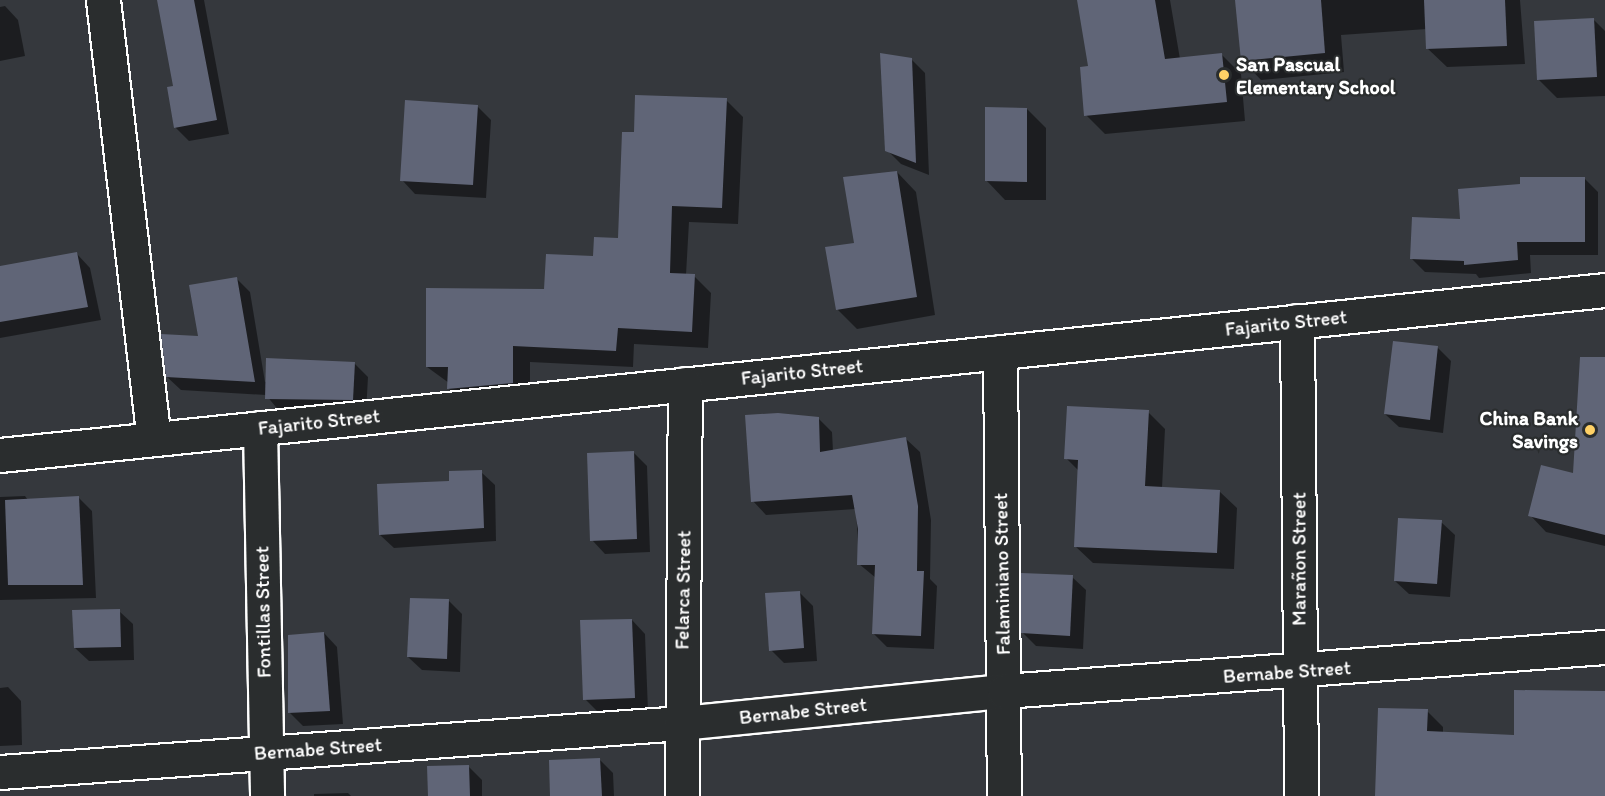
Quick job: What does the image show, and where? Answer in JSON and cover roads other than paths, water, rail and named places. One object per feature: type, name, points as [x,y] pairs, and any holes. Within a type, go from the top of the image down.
[{"type":"street","points":[[103,0],[154,439]]},
{"type":"street","name":"Fajarito Street","points":[[0,454],[1605,290]]},
{"type":"street","name":"Marañon Street","points":[[1297,321],[1301,796]]},
{"type":"street","name":"Falaminiano Street","points":[[1000,352],[1004,796]]},
{"type":"street","name":"Felarca Street","points":[[682,796],[685,384]]},
{"type":"street","name":"Fontillas Street","points":[[260,428],[267,796]]},
{"type":"street","name":"Bernabe Street","points":[[0,772],[682,723],[1004,691],[1300,672],[1605,647]]},
{"type":"place","name":"San Pascual Elementary School","points":[[1224,75]]},
{"type":"place","name":"China Bank Savings","points":[[1590,430]]}]
